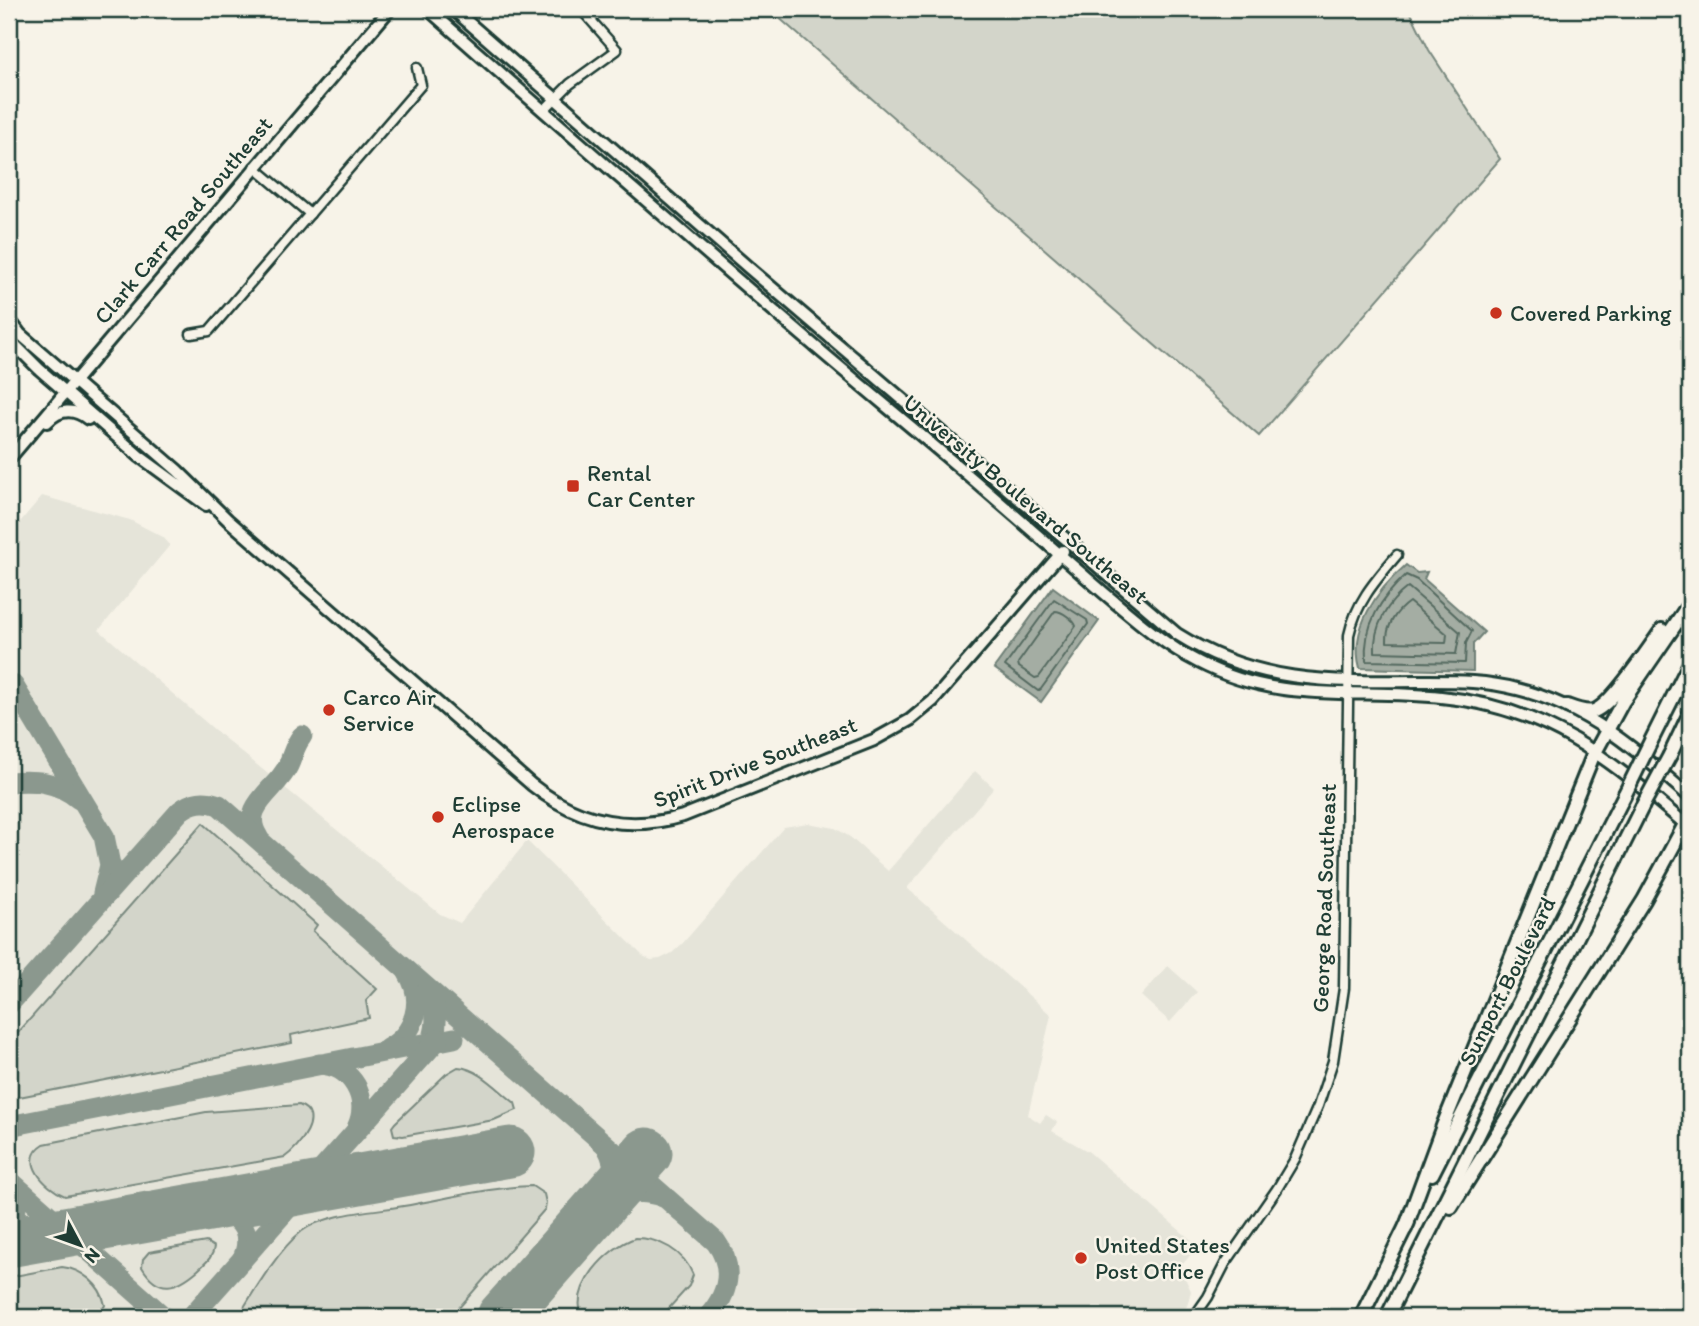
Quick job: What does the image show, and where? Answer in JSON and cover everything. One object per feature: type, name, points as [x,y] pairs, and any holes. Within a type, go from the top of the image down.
[{"type":"main road","name":"Clark Carr Road Southeast","points":[[10,457],[390,9]]},
{"type":"main road","name":"University Boulevard Southeast","points":[[428,9],[1060,555],[1156,635],[1183,654],[1213,670],[1280,690],[1428,695],[1482,703],[1545,724],[1595,751],[1689,822]]},
{"type":"main road","name":"University Boulevard Southeast","points":[[453,9],[1069,544],[1164,624],[1204,650],[1265,673],[1300,678],[1483,682],[1518,689],[1567,706],[1608,729],[1690,797]]},
{"type":"main road","points":[[9,319],[20,334],[177,470],[228,520]]},
{"type":"main road","points":[[9,339],[139,456],[228,520]]},
{"type":"main road","points":[[10,457],[25,448],[53,416],[71,411],[82,415],[121,448],[139,456]]},
{"type":"main road","name":"Spirit Drive Southeast","points":[[228,520],[543,794],[586,817],[636,825],[683,816],[874,740],[911,720],[933,701],[1069,544]]},
{"type":"main road","points":[[1567,706],[1590,712],[1606,702],[1690,594]]},
{"type":"main road","points":[[1405,1229],[1443,1126],[1595,751],[1623,701],[1690,603]]},
{"type":"main road","name":"Sunport Boulevard","points":[[1361,1317],[1690,663]]},
{"type":"main road","name":"Sunport Boulevard","points":[[1387,1317],[1690,713]]},
{"type":"main road","points":[[1411,1270],[1644,900],[1689,822]]},
{"type":"street","points":[[543,111],[555,97],[617,50],[581,9]]},
{"type":"street","points":[[191,334],[209,331],[421,85],[417,68]]},
{"type":"street","points":[[254,167],[310,214]]},
{"type":"street","name":"George Road Southeast","points":[[1194,1317],[1208,1297],[1224,1264],[1295,1159],[1318,1106],[1333,1061],[1344,988],[1349,635],[1355,613],[1371,585],[1397,555]]},
{"type":"shaded area","points":[[769,9],[1409,9],[1429,50],[1500,159],[1259,436]]},
{"type":"shaded area","points":[[42,496],[130,520],[163,537],[170,545],[99,630],[224,738],[440,914],[460,923],[527,841],[643,956],[651,960],[660,959],[683,943],[784,827],[808,823],[835,828],[850,837],[888,871],[975,771],[994,788],[907,888],[1051,1015],[1028,1115],[1040,1123],[1046,1115],[1057,1122],[1052,1131],[1089,1152],[1198,1246],[1177,1271],[1186,1280],[1191,1291],[1187,1306],[1177,1317],[9,1317],[9,535]]},
{"type":"shaded area","points":[[203,823],[317,925],[313,931],[377,989],[366,1001],[369,1018],[291,1035],[292,1043],[9,1099],[9,1043]]},
{"type":"shaded area","points":[[1168,966],[1197,992],[1170,1022],[1141,996]]},
{"type":"shaded area","points":[[458,1067],[474,1071],[488,1081],[515,1103],[517,1110],[494,1120],[403,1136],[394,1135],[392,1127],[395,1123],[446,1074]]},
{"type":"shaded area","points":[[299,1105],[307,1110],[310,1123],[303,1139],[285,1157],[65,1196],[43,1180],[34,1165],[37,1150],[44,1144],[206,1112]]},
{"type":"shaded area","points":[[532,1186],[544,1194],[545,1209],[451,1317],[238,1317],[284,1249],[302,1231],[313,1225],[354,1213]]},
{"type":"shaded area","points":[[635,1238],[662,1243],[684,1259],[693,1275],[689,1286],[661,1317],[582,1317],[581,1293],[586,1281],[613,1250]]},
{"type":"shaded area","points":[[206,1242],[214,1247],[210,1257],[190,1276],[176,1284],[168,1286],[155,1282],[142,1267],[143,1259],[149,1252]]},
{"type":"shaded area","points":[[62,1267],[83,1274],[95,1284],[105,1305],[99,1317],[9,1317],[9,1277]]},
{"type":"water","points":[[1406,565],[1417,573],[1427,572],[1424,579],[1484,632],[1473,644],[1473,671],[1360,668],[1358,639],[1362,624],[1376,598]]},
{"type":"water","points":[[1053,587],[1099,621],[1041,702],[994,668]]},
{"type":"taxiway","points":[[13,685],[104,836],[110,865],[103,893]]},
{"type":"taxiway","points":[[258,837],[253,826],[256,808],[283,775],[302,736]]},
{"type":"taxiway","points":[[9,782],[46,783],[63,788],[79,799]]},
{"type":"taxiway","points":[[9,1004],[180,811],[199,802],[219,805],[716,1242],[726,1262],[727,1281],[720,1300],[708,1317]]},
{"type":"taxiway","points":[[387,1049],[405,1035],[415,1015],[416,994],[408,973]]},
{"type":"taxiway","points":[[427,989],[434,1004],[436,1020],[434,1035],[427,1051]]},
{"type":"taxiway","points":[[9,1126],[454,1038]]},
{"type":"taxiway","points":[[191,1317],[438,1039]]},
{"type":"taxiway","points":[[319,1064],[341,1070],[356,1086],[362,1106],[357,1128]]},
{"type":"taxiway","points":[[602,1203],[610,1189],[614,1169],[607,1147]]},
{"type":"taxiway","points":[[9,1180],[164,1317]]},
{"type":"taxiway","points":[[9,1182],[16,1205],[9,1228]]},
{"type":"taxiway","points":[[536,1317],[536,1291],[546,1269],[598,1207],[627,1194],[648,1193],[663,1197]]},
{"type":"taxiway","points":[[207,1206],[226,1213],[241,1224],[247,1239],[242,1260]]},
{"type":"taxiway","points":[[9,1243],[53,1236],[78,1243]]},
{"type":"taxiway","points":[[506,1312],[513,1317]]},
{"type":"runway","points":[[9,1242],[510,1152]]},
{"type":"runway","points":[[502,1317],[647,1153]]},
{"type":"place","name":"Covered Parking","points":[[1496,313]]},
{"type":"place","name":"Rental Car Center","points":[[573,486]]},
{"type":"place","name":"Carco Air Service","points":[[329,710]]},
{"type":"place","name":"Eclipse Aerospace","points":[[438,817]]},
{"type":"place","name":"United States Post Office","points":[[1081,1258]]}]
